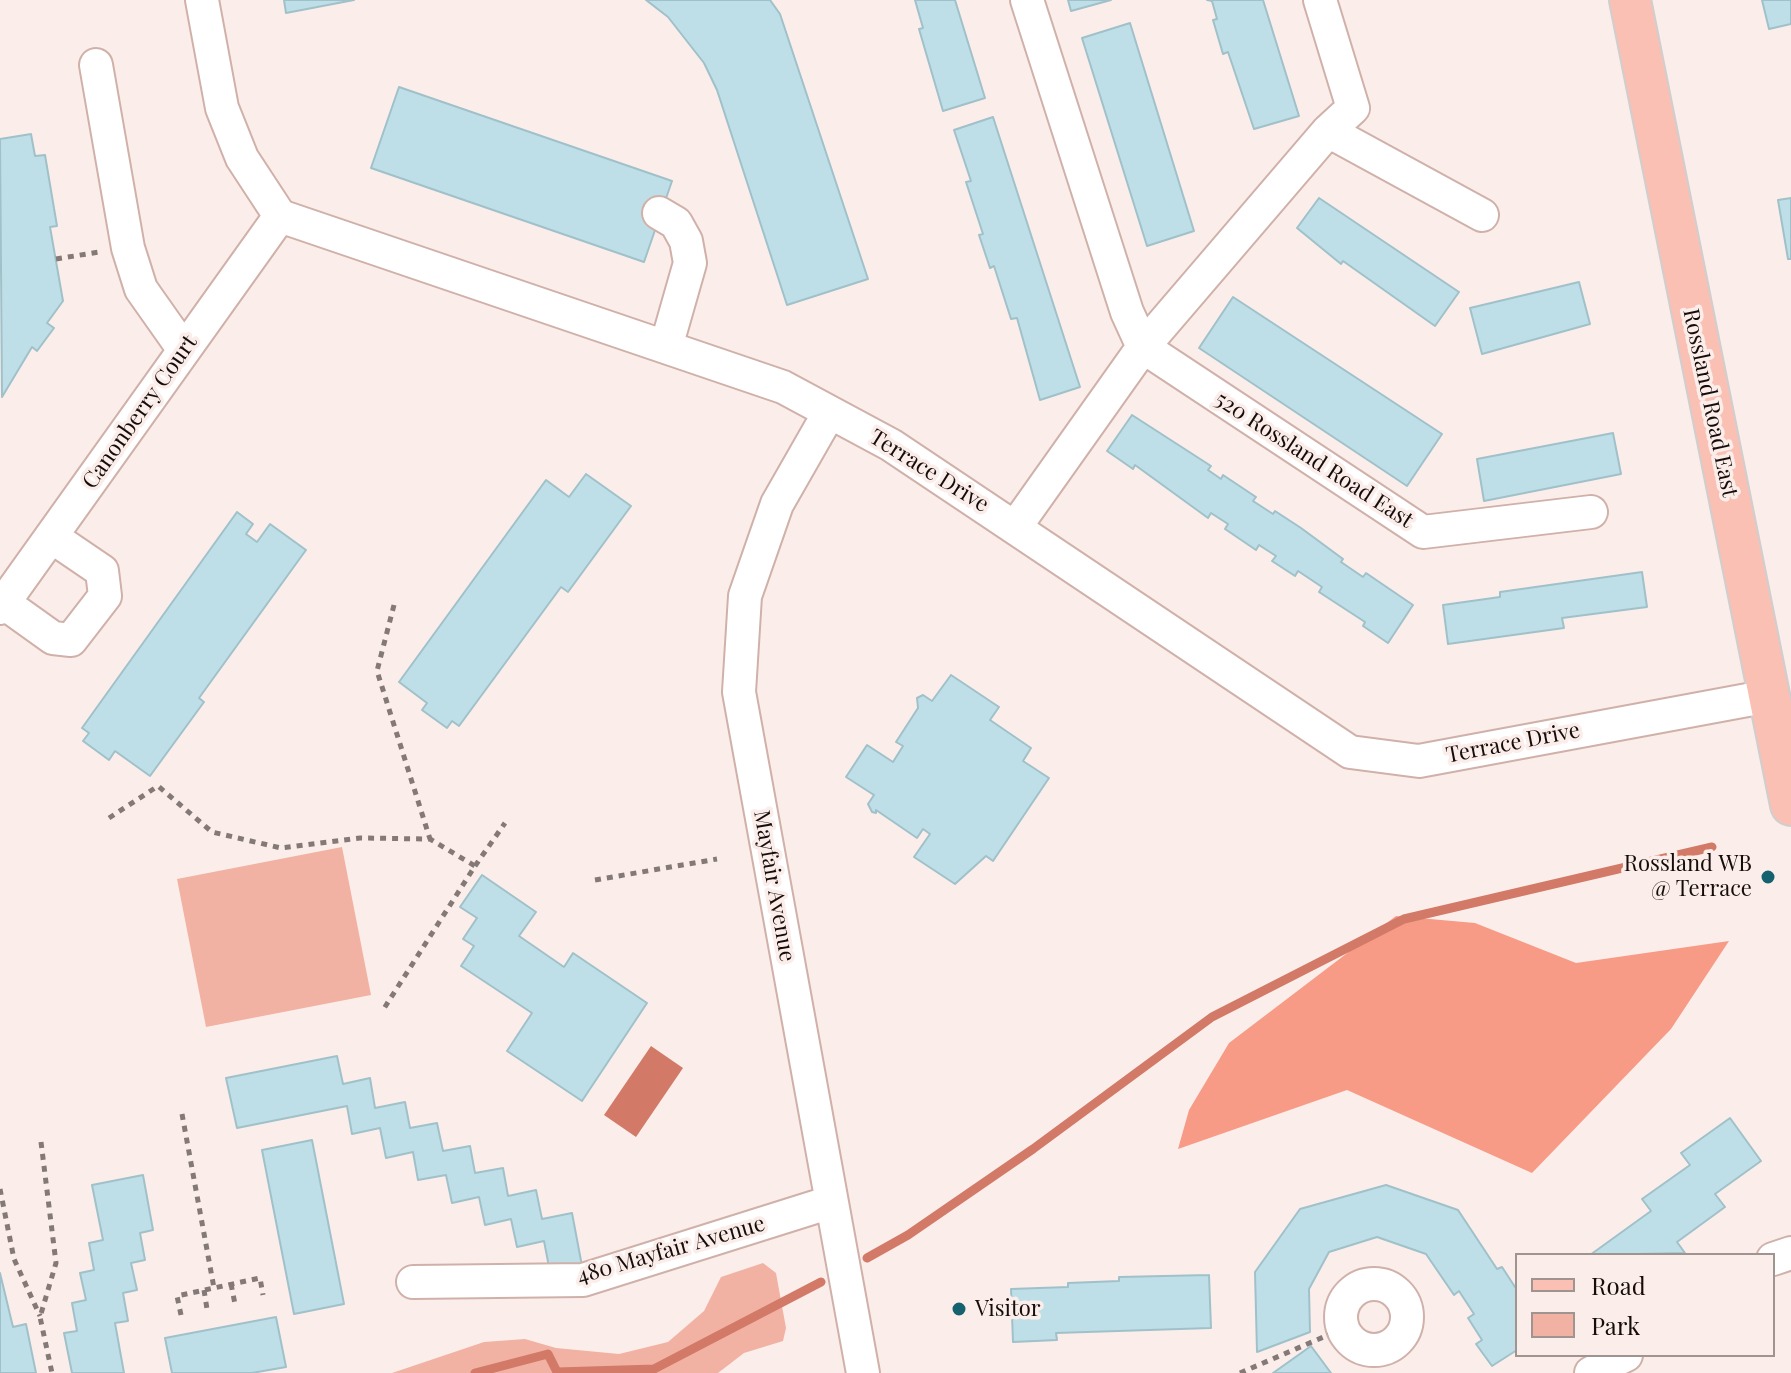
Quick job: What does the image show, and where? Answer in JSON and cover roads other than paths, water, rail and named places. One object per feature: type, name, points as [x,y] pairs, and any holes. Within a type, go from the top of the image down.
[{"type":"main road","name":"Rossland Road East","points":[[1630,0],[1791,805]]},
{"type":"street","points":[[202,0],[222,108],[242,158],[280,216]]},
{"type":"street","points":[[1027,0],[1127,312],[1143,347]]},
{"type":"street","points":[[1016,526],[1143,347],[1328,131],[1353,108],[1320,0]]},
{"type":"street","points":[[96,65],[128,248],[141,289],[184,350]]},
{"type":"street","points":[[1328,131],[1482,215]]},
{"type":"street","points":[[659,213],[676,223],[686,241],[690,263],[666,347]]},
{"type":"street","name":"Terrace Drive","points":[[280,216],[783,387],[891,445],[1350,752],[1419,761],[1769,696]]},
{"type":"street","name":"Canonberry Court","points":[[2,606],[280,216]]},
{"type":"street","name":"520 Rossland Road East","points":[[1143,347],[1423,532],[1591,512]]},
{"type":"street","name":"Mayfair Avenue","points":[[829,413],[777,504],[745,596],[739,692],[863,1373]]},
{"type":"street","points":[[2,606],[53,638],[71,640],[105,596],[102,571],[52,537]]},
{"type":"street","name":"480 Mayfair Avenue","points":[[413,1282],[583,1280],[831,1202]]},
{"type":"street","points":[[1374,1283],[1386,1285],[1398,1293],[1408,1314],[1401,1338],[1388,1361],[1356,1346],[1342,1329],[1341,1314],[1352,1291],[1374,1283]]},
{"type":"street","points":[[1591,1373],[1622,1357]]},
{"type":"waterway","points":[[867,1258],[908,1235],[1033,1149],[1212,1017],[1404,919],[1712,847]]},
{"type":"waterway","points":[[475,1373],[548,1354],[557,1372],[654,1369],[821,1282]]},
{"type":"place","name":"Rossland WB @ Terrace","points":[[1768,877]]},
{"type":"place","name":"Visitor","points":[[959,1309]]}]
